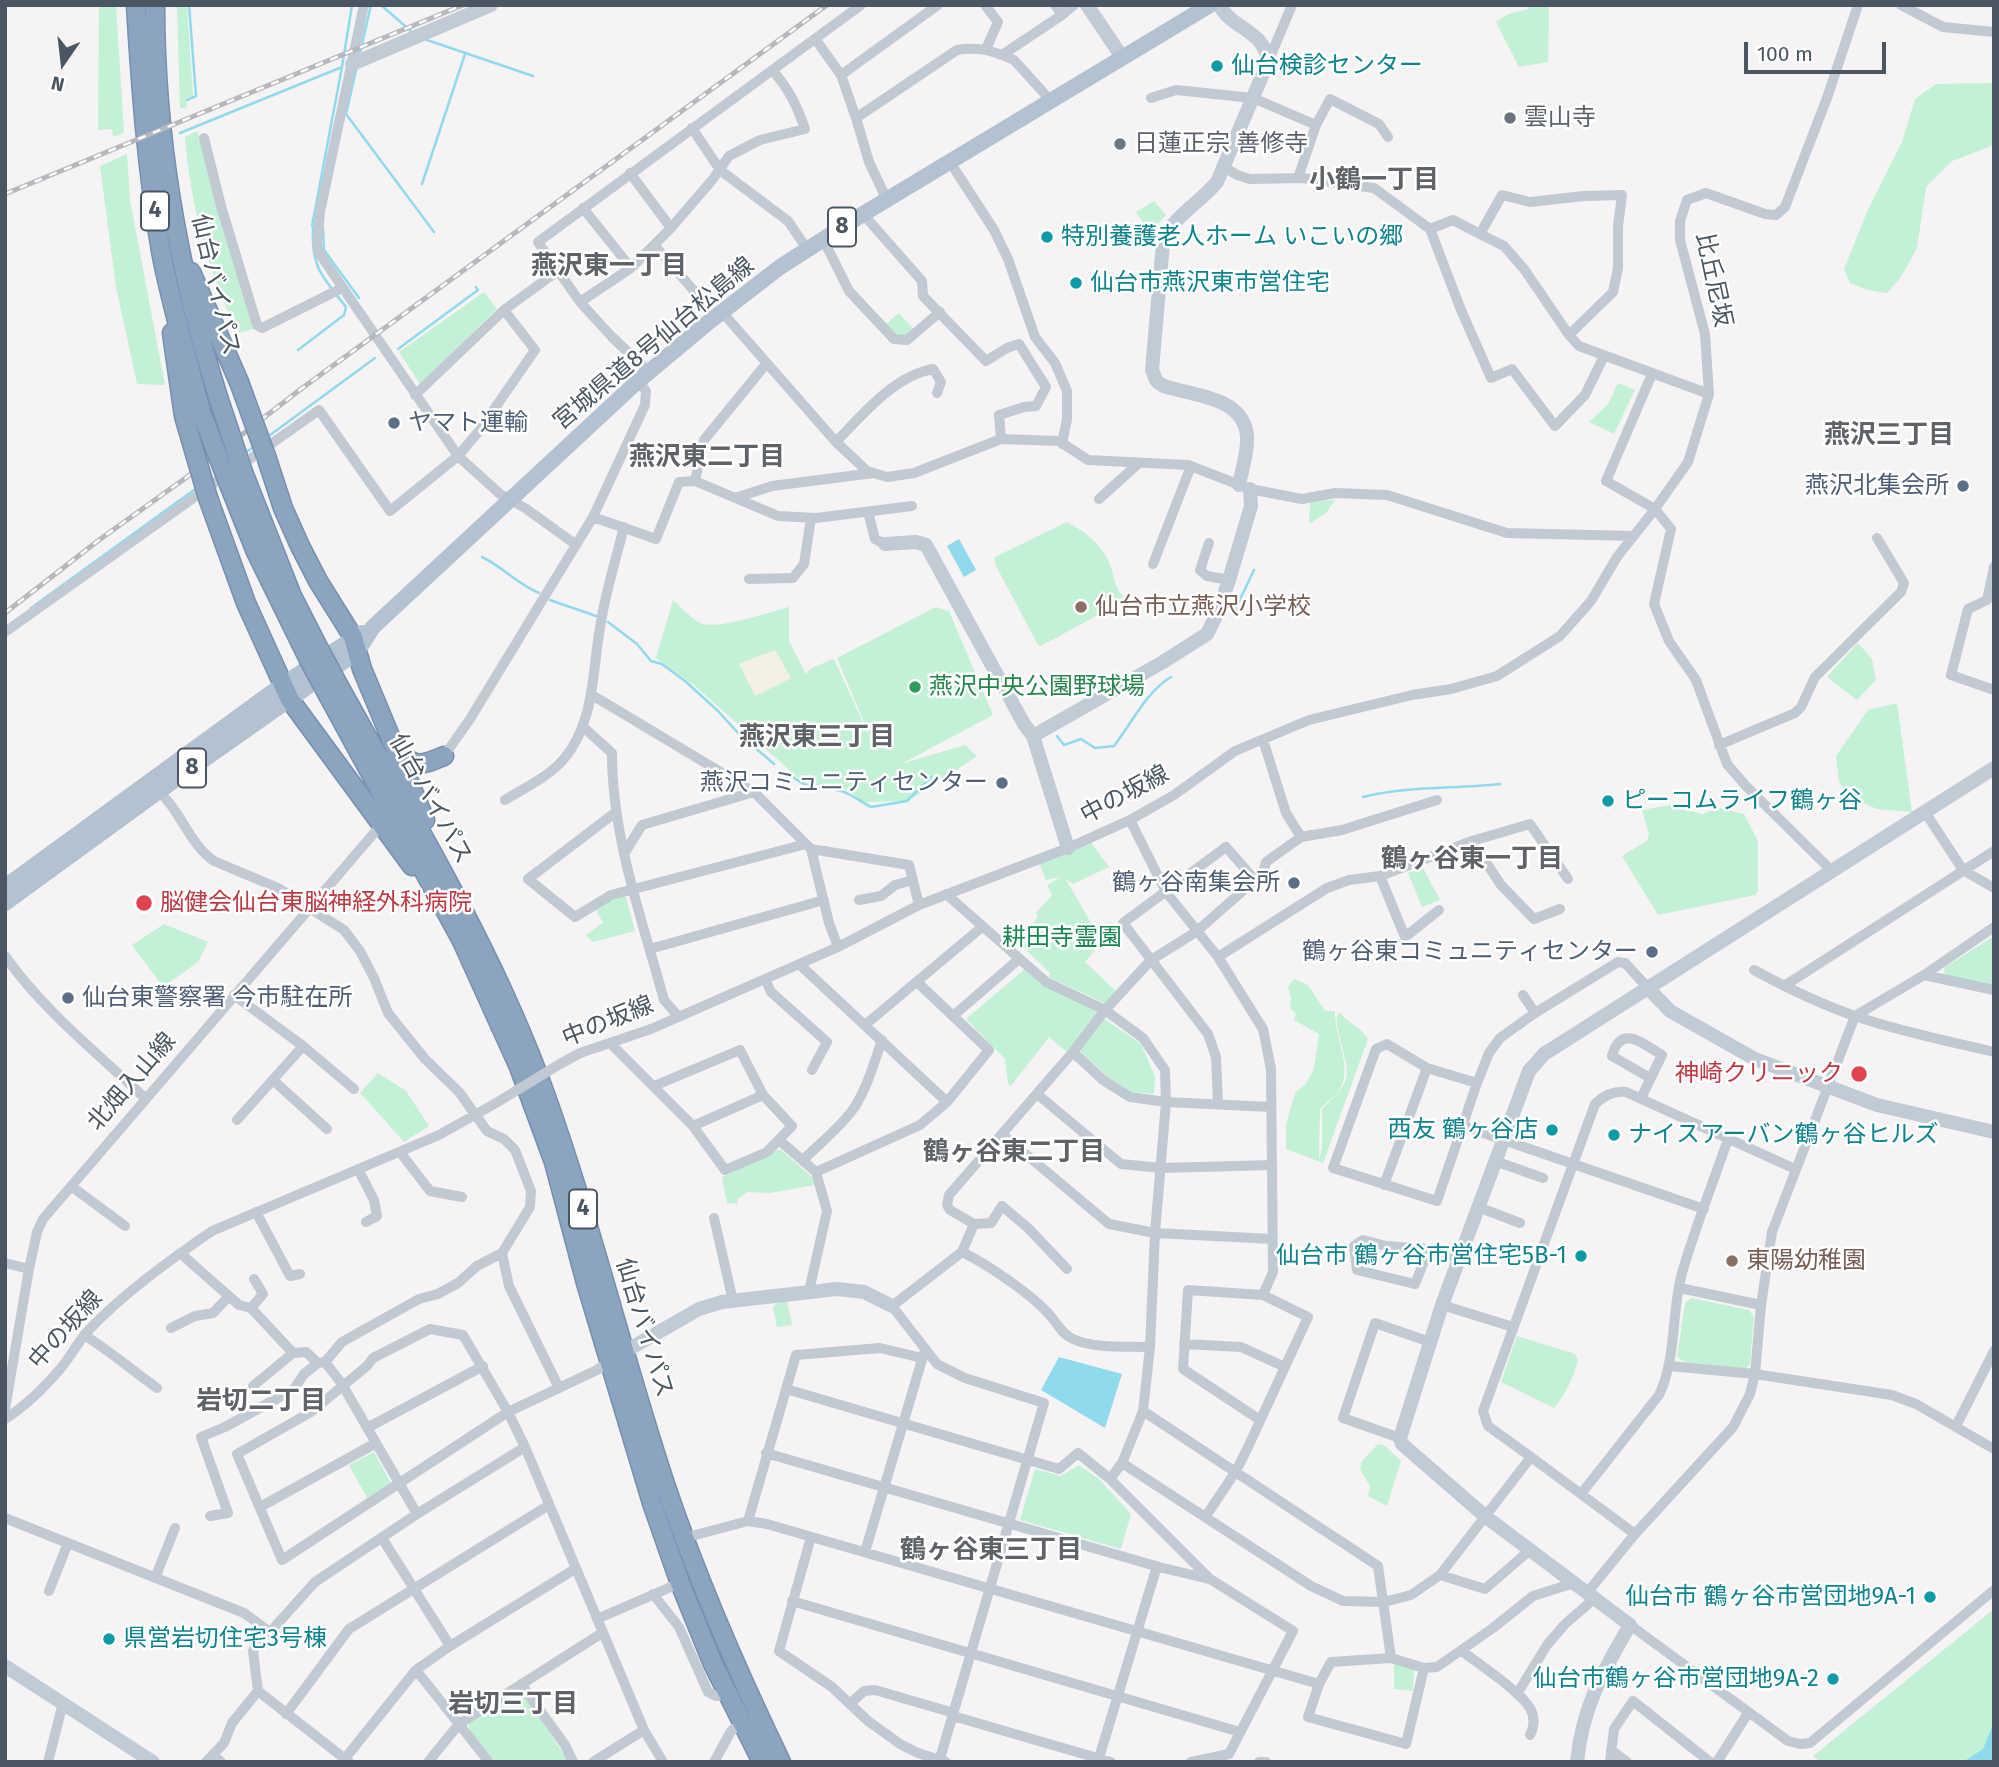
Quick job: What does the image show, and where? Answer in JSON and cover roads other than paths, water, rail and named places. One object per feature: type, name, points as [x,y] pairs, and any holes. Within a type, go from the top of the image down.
[{"type":"highway","name":"仙台バイパス","points":[[136,5],[141,90],[162,254],[192,414],[228,482],[256,552],[450,902],[512,1008],[577,1187],[665,1483],[684,1538],[723,1638],[781,1762]]},
{"type":"highway","name":"仙台バイパス","points":[[155,5],[155,46],[164,158],[196,328],[243,471],[314,653]]},
{"type":"highway","points":[[181,250],[239,382],[283,508],[312,570],[355,644],[362,669],[450,875],[450,902]]},
{"type":"highway","points":[[192,414],[208,498],[246,603],[286,692],[381,825],[450,902]]},
{"type":"highway","points":[[397,748],[407,761],[418,764],[444,756]]},
{"type":"highway","points":[[414,793],[444,756]]},
{"type":"highway","name":"仙台バイパス","points":[[450,902],[554,1162],[609,1361],[652,1503],[680,1583],[728,1694],[762,1762]]},
{"type":"main road","name":"宮城県道8号仙台松島線","points":[[5,887],[355,644],[643,377],[722,312],[807,249],[1210,5]]},
{"type":"main road","name":"宮城県道8号仙台松島線","points":[[5,903],[154,786]]},
{"type":"street","points":[[365,5],[355,63],[320,212],[317,244],[323,262],[336,291],[415,395],[457,456],[500,494],[575,544]]},
{"type":"street","points":[[355,63],[491,5]]},
{"type":"street","points":[[444,756],[470,719],[593,517],[645,405],[643,377],[580,302],[538,242],[861,5]]},
{"type":"street","points":[[841,75],[939,5]]},
{"type":"street","points":[[985,5],[998,22],[986,50]]},
{"type":"street","points":[[1055,5],[1062,15]]},
{"type":"street","points":[[1002,55],[1074,5]]},
{"type":"street","points":[[1087,5],[1122,57]]},
{"type":"street","points":[[1219,5],[1223,13],[1264,44],[1268,62]]},
{"type":"street","points":[[1033,736],[1163,662],[1206,634],[1218,612],[1251,506],[1244,487],[1247,434],[1237,412],[1223,402],[1164,387],[1156,380],[1153,370],[1163,243],[1176,218],[1209,191],[1224,167],[1292,5]]},
{"type":"street","name":"比丘尼坂","points":[[1656,509],[1688,462],[1709,394],[1710,376],[1704,334],[1680,240],[1680,221],[1687,200],[1706,193],[1765,214],[1776,215],[1785,207],[1827,98],[1858,5]]},
{"type":"street","points":[[1902,5],[1942,27],[1994,32]]},
{"type":"street","points":[[816,40],[841,75],[869,162],[887,200]]},
{"type":"street","points":[[856,118],[957,50],[971,48],[986,50],[1014,60],[1051,101]]},
{"type":"street","points":[[580,302],[631,268],[655,246],[729,156],[760,140],[805,129],[796,102],[773,71]]},
{"type":"street","points":[[1151,98],[1176,90],[1253,98],[1315,125]]},
{"type":"street","points":[[1298,178],[1315,125],[1330,99],[1379,124],[1388,137]]},
{"type":"street","points":[[692,128],[720,170],[788,221],[807,249]]},
{"type":"street","points":[[204,138],[257,325],[262,328],[336,291]]},
{"type":"street","points":[[950,162],[994,230],[1008,260],[1035,337],[1055,363],[1067,391],[1067,419],[1062,443]]},
{"type":"street","points":[[1224,167],[1250,179],[1298,178],[1374,188],[1430,229],[1491,378],[1512,369],[1555,426],[1585,395],[1604,356]]},
{"type":"street","points":[[630,173],[671,228]]},
{"type":"street","points":[[1480,234],[1502,195],[1530,201],[1622,195],[1618,226],[1618,268],[1613,292],[1569,335]]},
{"type":"street","points":[[583,208],[631,268]]},
{"type":"street","points":[[863,214],[922,281],[923,296],[986,361],[1019,344],[1046,387],[1036,406],[999,415],[1001,439]]},
{"type":"street","points":[[1430,229],[1453,220],[1504,246],[1579,346],[1709,394]]},
{"type":"street","points":[[823,239],[849,291],[894,339],[907,340],[940,313]]},
{"type":"street","points":[[655,246],[695,292]]},
{"type":"street","points":[[415,395],[504,310],[559,270]]},
{"type":"street","points":[[5,632],[319,410],[390,511],[457,456],[479,431],[535,350],[504,310]]},
{"type":"street","points":[[722,312],[836,442],[867,471],[887,477],[914,473],[1001,439],[1059,441],[1088,460],[1191,466],[1244,487],[1302,499],[1335,493],[1387,495],[1507,533],[1634,536]]},
{"type":"street","points":[[695,481],[704,440],[766,364]]},
{"type":"street","points":[[836,442],[873,404],[917,372],[933,369],[941,383],[937,393]]},
{"type":"street","points":[[1652,373],[1606,481],[1656,509],[1671,529],[1655,594],[1656,614],[1669,641],[1696,680],[1727,764],[1832,871]]},
{"type":"street","points":[[1099,499],[1139,463]]},
{"type":"street","points":[[1153,564],[1191,466]]},
{"type":"street","points":[[735,498],[772,486],[873,473]]},
{"type":"street","points":[[593,517],[656,539],[678,482],[695,481],[778,516],[811,518],[912,506]]},
{"type":"street","name":"中の坂線","points":[[5,1419],[25,1406],[62,1367],[84,1335],[103,1316],[180,1253],[212,1231],[439,1135],[580,1053],[679,1017],[838,947],[879,923],[919,905],[1068,848],[1130,820],[1174,795],[1235,751],[1309,720],[1412,695],[1451,689],[1497,676],[1560,636],[1591,601],[1617,557],[1656,509]]},
{"type":"street","points":[[868,512],[875,539],[885,544],[916,542],[926,545],[1033,736],[1068,848]]},
{"type":"street","points":[[749,579],[793,578],[804,564],[811,518]]},
{"type":"street","points":[[505,800],[549,773],[563,761],[582,726],[592,695],[601,617],[624,527]]},
{"type":"street","points":[[1719,745],[1795,713],[1801,707],[1815,677],[1902,592],[1904,583],[1877,538]]},
{"type":"street","points":[[1209,543],[1200,570],[1207,576],[1229,580]]},
{"type":"street","points":[[1994,567],[1990,601],[1968,609],[1951,676],[1994,690]]},
{"type":"street","points":[[592,695],[754,792],[809,847],[838,947]]},
{"type":"street","points":[[582,726],[612,753],[616,812],[624,854],[664,1000],[679,1017]]},
{"type":"street","points":[[1263,740],[1286,814],[1301,837]]},
{"type":"street","points":[[1994,768],[1536,1060],[1529,1071],[1442,1305],[1400,1438],[1402,1444],[1486,1517],[1788,1741],[1810,1743],[1994,1590]]},
{"type":"street","points":[[154,786],[168,798],[205,854],[214,861],[278,888],[344,930],[360,951],[388,1013],[425,1059],[459,1092],[488,1131],[504,1139],[515,1150],[531,1191],[530,1207],[502,1253],[477,1266],[458,1283],[438,1294],[419,1299],[342,1342],[322,1363],[304,1374],[294,1389],[225,1427],[201,1437],[228,1513],[210,1516]]},
{"type":"street","points":[[624,854],[642,825],[754,792]]},
{"type":"street","points":[[1068,1269],[1002,1206],[991,1223],[974,1224],[950,1210],[947,1205],[949,1195],[1073,1052],[1105,1010],[1151,960],[1196,932],[1263,873],[1266,862],[1301,837],[1342,831],[1437,800]]},
{"type":"street","points":[[616,812],[528,879],[575,917],[611,895],[634,888],[809,847],[909,865],[919,905]]},
{"type":"street","points":[[1925,812],[1963,870],[1994,888]]},
{"type":"street","points":[[1130,820],[1166,892],[1218,957],[1263,1029],[1270,1069],[1273,1272],[1263,1295]]},
{"type":"street","points":[[1218,957],[1327,888],[1349,880],[1380,876],[1472,841],[1530,824],[1568,879]]},
{"type":"street","name":"北畑入山線","points":[[5,1409],[29,1269],[37,1232],[43,1219],[381,825]]},
{"type":"street","points":[[1472,841],[1501,885],[1534,919],[1560,909]]},
{"type":"street","points":[[1218,1104],[1216,1057],[1208,1034],[1123,923],[1226,847],[1255,880]]},
{"type":"street","points":[[1784,986],[1994,851]]},
{"type":"street","points":[[1380,876],[1405,937],[1439,910]]},
{"type":"street","points":[[859,901],[881,896],[895,886],[913,880]]},
{"type":"street","points":[[946,894],[1046,982],[1105,1010],[1143,1038],[1165,1070],[1166,1102],[1155,1233],[1150,1347],[1143,1411],[1122,1463],[1110,1479]]},
{"type":"street","points":[[650,949],[824,900]]},
{"type":"street","points":[[864,1025],[982,927]]},
{"type":"street","points":[[1517,1694],[1547,1645],[1591,1596],[1635,1534],[1733,1427],[1750,1394],[1755,1374],[1761,1305],[1772,1232],[1855,1016],[1924,975],[1994,927]]},
{"type":"street","points":[[5,956],[48,1007],[145,1098]]},
{"type":"street","points":[[953,1016],[1019,959]]},
{"type":"street","points":[[1477,1083],[1427,1068],[1387,1044],[1376,1049],[1333,1168],[1437,1201],[1477,1083],[1489,1053],[1500,1038],[1618,961],[1625,963],[1670,1011],[1755,1059],[1877,1105],[1994,1132]]},
{"type":"street","points":[[799,964],[947,1102]]},
{"type":"street","points":[[1754,970],[1784,986],[1855,1016],[1994,1052]]},
{"type":"street","points":[[1924,975],[1994,990]]},
{"type":"street","points":[[765,979],[771,992],[827,1042],[813,1070]]},
{"type":"street","points":[[816,1172],[920,1125],[947,1102],[989,1050],[917,982]]},
{"type":"street","points":[[234,995],[303,1046],[354,1089]]},
{"type":"street","points":[[1523,995],[1535,1013]]},
{"type":"street","points":[[1641,1098],[1662,1055],[1634,1038],[1623,1038],[1615,1044],[1612,1056],[1650,1078]]},
{"type":"street","points":[[803,1160],[855,1106],[864,1090],[882,1040]]},
{"type":"street","points":[[610,1043],[693,1126],[725,1170],[767,1152],[792,1126],[763,1096],[740,1050],[654,1086]]},
{"type":"street","points":[[237,1120],[303,1046]]},
{"type":"street","points":[[1073,1052],[1103,1080],[1130,1097],[1166,1102],[1271,1107]]},
{"type":"street","points":[[1384,1185],[1427,1068]]},
{"type":"street","points":[[274,1080],[327,1129]]},
{"type":"street","points":[[1635,1534],[1488,1426],[1483,1411],[1595,1104],[1615,1091],[1626,1092],[1795,1169]]},
{"type":"street","points":[[1037,1094],[1121,1164],[1161,1168],[1272,1165]]},
{"type":"street","points":[[693,1126],[763,1096]]},
{"type":"street","points":[[1463,1126],[1704,1209]]},
{"type":"street","points":[[1003,1135],[1110,1224],[1155,1233],[1272,1239]]},
{"type":"street","points":[[1581,1494],[1659,1395],[1669,1366],[1681,1275],[1728,1139]]},
{"type":"street","points":[[779,1140],[816,1172],[827,1211],[809,1291]]},
{"type":"street","points":[[400,1152],[430,1191],[462,1197]]},
{"type":"street","points":[[1495,1161],[1530,1179],[1543,1178]]},
{"type":"street","points":[[358,1169],[374,1200],[377,1216],[366,1222]]},
{"type":"street","points":[[71,1186],[125,1226]]},
{"type":"street","points":[[1478,1207],[1516,1225]]},
{"type":"street","points":[[256,1212],[290,1276],[300,1274]]},
{"type":"street","points":[[715,1218],[733,1301]]},
{"type":"street","points":[[892,1306],[962,1252],[974,1224]]},
{"type":"street","points":[[1429,1249],[1415,1284],[1356,1270],[1354,1246],[1363,1240],[1386,1246],[1429,1249],[1459,1258]]},
{"type":"street","points":[[962,1252],[982,1261],[1047,1312],[1062,1332],[1073,1339],[1091,1343],[1150,1347]]},
{"type":"street","points":[[180,1253],[239,1305],[251,1308],[293,1353]]},
{"type":"street","points":[[502,1253],[509,1286],[559,1388]]},
{"type":"street","points":[[5,1263],[29,1269]]},
{"type":"street","points":[[251,1308],[262,1294],[254,1279]]},
{"type":"street","points":[[1680,1288],[1761,1305]]},
{"type":"street","points":[[663,1762],[644,1730],[525,1447],[508,1412],[483,1366],[463,1335],[430,1329],[373,1358],[311,1412],[237,1454],[282,1560],[508,1412],[559,1388],[699,1309],[733,1301],[837,1289],[864,1292],[892,1306],[924,1354],[937,1364],[965,1378],[1044,1404],[942,1761],[900,1744],[868,1721],[832,1687],[779,1651],[811,1537]]},
{"type":"street","points":[[1206,1516],[1236,1471],[1285,1367],[1308,1317],[1263,1295],[1188,1290],[1183,1370],[1260,1420]]},
{"type":"street","points":[[171,1328],[195,1316],[213,1313],[229,1297]]},
{"type":"street","points":[[1442,1305],[1513,1326]]},
{"type":"street","points":[[1400,1438],[1343,1418],[1375,1324],[1430,1342]]},
{"type":"street","points":[[84,1335],[157,1388]]},
{"type":"street","points":[[1184,1344],[1241,1347],[1285,1367]]},
{"type":"street","points":[[748,1521],[796,1355],[880,1348],[924,1354]]},
{"type":"street","points":[[253,1386],[293,1353],[306,1352],[322,1363],[342,1384],[417,1514]]},
{"type":"street","points":[[1956,1426],[1994,1352]]},
{"type":"street","points":[[866,1552],[924,1354]]},
{"type":"street","points":[[367,1428],[483,1366]]},
{"type":"street","points":[[1669,1366],[1755,1374],[1892,1395],[1916,1404],[1994,1449]]},
{"type":"street","points":[[786,1390],[1059,1469],[1078,1452],[1110,1479],[1210,1579],[1293,1631],[1229,1754],[1191,1762]]},
{"type":"street","points":[[1143,1411],[1378,1566],[1391,1658]]},
{"type":"street","points":[[260,1507],[376,1443]]},
{"type":"street","points":[[525,1447],[417,1514],[316,1582],[253,1651],[258,1691],[345,1761],[416,1670],[575,1569]]},
{"type":"street","points":[[766,1453],[1210,1579]]},
{"type":"street","points":[[1122,1463],[1311,1586],[1343,1601],[1384,1602],[1410,1595],[1440,1575],[1531,1457]]},
{"type":"street","points":[[286,1714],[349,1629],[549,1505]]},
{"type":"street","points":[[5,1518],[244,1613],[270,1632]]},
{"type":"street","points":[[684,1538],[748,1521],[767,1524],[1319,1684]]},
{"type":"street","points":[[155,1578],[175,1528]]},
{"type":"street","points":[[382,1538],[450,1646]]},
{"type":"street","points":[[49,1591],[68,1543]]},
{"type":"street","points":[[1440,1575],[1485,1589],[1530,1550]]},
{"type":"street","points":[[1099,1758],[1157,1566]]},
{"type":"street","points":[[597,1619],[680,1583]]},
{"type":"street","points":[[1423,1668],[1406,1744],[1308,1717],[1319,1684],[1331,1662],[1391,1658],[1423,1668],[1444,1665],[1533,1596],[1574,1583]]},
{"type":"street","points":[[653,1594],[679,1627],[708,1692],[716,1696],[728,1694]]},
{"type":"street","points":[[792,1601],[1240,1732]]},
{"type":"street","points":[[1577,1762],[1589,1700],[1601,1673],[1630,1625]]},
{"type":"street","points":[[428,1762],[459,1724],[602,1633]]},
{"type":"street","points":[[1462,1651],[1517,1694],[1532,1710],[1534,1726],[1530,1735]]},
{"type":"street","points":[[5,1665],[153,1762]]},
{"type":"street","points":[[416,1670],[489,1762]]},
{"type":"street","points":[[521,1684],[565,1745],[573,1762]]},
{"type":"street","points":[[851,1703],[864,1691],[875,1690],[1111,1762]]},
{"type":"street","points":[[214,1759],[232,1723],[258,1691]]},
{"type":"street","points":[[1610,1762],[1614,1729],[1633,1701],[1710,1762]]},
{"type":"street","points":[[48,1762],[63,1703]]},
{"type":"street","points":[[1717,1762],[1748,1713]]},
{"type":"street","points":[[714,1762],[731,1731],[742,1723]]},
{"type":"street","points":[[593,1762],[644,1730]]},
{"type":"street","points":[[1611,1750],[1627,1762]]},
{"type":"street","points":[[1259,1762],[1266,1762]]},
{"type":"water","points":[[959,539],[976,570],[964,577],[947,546]]},
{"type":"water","points":[[1059,1357],[1122,1374],[1105,1428],[1041,1390]]},
{"type":"water","points":[[1994,1722],[1994,1762],[1963,1762],[1983,1749]]},
{"type":"waterway","points":[[187,100],[196,96],[189,5]]},
{"type":"waterway","points":[[342,67],[352,5]]},
{"type":"waterway","points":[[359,57],[371,5]]},
{"type":"waterway","points":[[381,5],[412,32]]},
{"type":"waterway","points":[[424,39],[533,76]]},
{"type":"waterway","points":[[422,184],[465,54]]},
{"type":"waterway","points":[[357,66],[346,114],[434,232]]},
{"type":"waterway","points":[[180,133],[342,67],[312,226]]},
{"type":"waterway","points":[[298,350],[344,315],[346,307],[330,287],[316,262],[313,227]]},
{"type":"waterway","points":[[323,228],[324,250],[359,298]]},
{"type":"waterway","points":[[398,349],[478,290],[476,287]]},
{"type":"waterway","points":[[266,438],[375,358]]},
{"type":"waterway","points":[[243,454],[255,446]]},
{"type":"waterway","points":[[31,608],[198,487]]},
{"type":"waterway","points":[[482,557],[539,593]]},
{"type":"waterway","points":[[1235,610],[1254,570]]},
{"type":"waterway","points":[[550,600],[596,616]]},
{"type":"waterway","points":[[608,622],[637,644],[651,661],[662,664],[685,681],[774,764]]},
{"type":"waterway","points":[[1057,736],[1064,745],[1081,739],[1095,748],[1114,746],[1147,699],[1171,677]]},
{"type":"waterway","points":[[789,774],[810,786],[845,792],[871,807],[907,801],[931,777]]},
{"type":"waterway","points":[[1363,797],[1414,789],[1500,784]]},
{"type":"railway","points":[[5,194],[463,5]]},
{"type":"railway","points":[[5,613],[301,389],[827,5]]},
{"type":"place","name":"仙台検診センター","points":[[1217,66]]},
{"type":"place","name":"雲山寺","points":[[1510,118]]},
{"type":"place","name":"日蓮正宗 善修寺","points":[[1120,144]]},
{"type":"place","name":"特別養護老人ホーム いこいの郷","points":[[1047,237]]},
{"type":"place","name":"仙台市燕沢東市営住宅","points":[[1076,283]]},
{"type":"place","name":"ヤマト運輸","points":[[394,423]]},
{"type":"place","name":"燕沢北集会所","points":[[1963,486]]},
{"type":"place","name":"仙台市立燕沢小学校","points":[[1081,607]]},
{"type":"place","name":"燕沢中央公園野球場","points":[[915,687]]},
{"type":"place","name":"燕沢コミュニティセンター","points":[[1002,783]]},
{"type":"place","name":"ピーコムライフ鶴ヶ谷","points":[[1608,801]]},
{"type":"place","name":"鶴ヶ谷南集会所","points":[[1294,883]]},
{"type":"place","name":"脳健会仙台東脳神経外科病院","points":[[144,903]]},
{"type":"place","name":"鶴ヶ谷東コミュニティセンター","points":[[1652,952]]},
{"type":"place","name":"仙台東警察署 今市駐在所","points":[[68,998]]},
{"type":"place","name":"神崎クリニック","points":[[1859,1074]]},
{"type":"place","name":"西友 鶴ヶ谷店","points":[[1552,1130]]},
{"type":"place","name":"ナイスアーバン鶴ヶ谷ヒルズ","points":[[1614,1135]]},
{"type":"place","name":"仙台市 鶴ヶ谷市営住宅5B-1","points":[[1581,1256]]},
{"type":"place","name":"東陽幼稚園","points":[[1732,1261]]},
{"type":"place","name":"仙台市 鶴ヶ谷市営団地9A-1","points":[[1930,1597]]},
{"type":"place","name":"県営岩切住宅3号棟","points":[[109,1639]]},
{"type":"place","name":"仙台市鶴ヶ谷市営団地9A-2","points":[[1833,1679]]},
{"type":"district","name":"小鶴一丁目","points":[[1374,181]]},
{"type":"district","name":"燕沢東一丁目","points":[[609,267]]},
{"type":"district","name":"燕沢三丁目","points":[[1889,436]]},
{"type":"district","name":"燕沢東二丁目","points":[[707,458]]},
{"type":"district","name":"燕沢東三丁目","points":[[817,738]]},
{"type":"district","name":"鶴ヶ谷東一丁目","points":[[1472,860]]},
{"type":"district","name":"鶴ヶ谷東二丁目","points":[[1014,1153]]},
{"type":"district","name":"岩切二丁目","points":[[261,1402]]},
{"type":"district","name":"鶴ヶ谷東三丁目","points":[[991,1551]]},
{"type":"district","name":"岩切三丁目","points":[[513,1705]]},
{"type":"park label","name":"耕田寺霊園","points":[[1062,938]]}]
